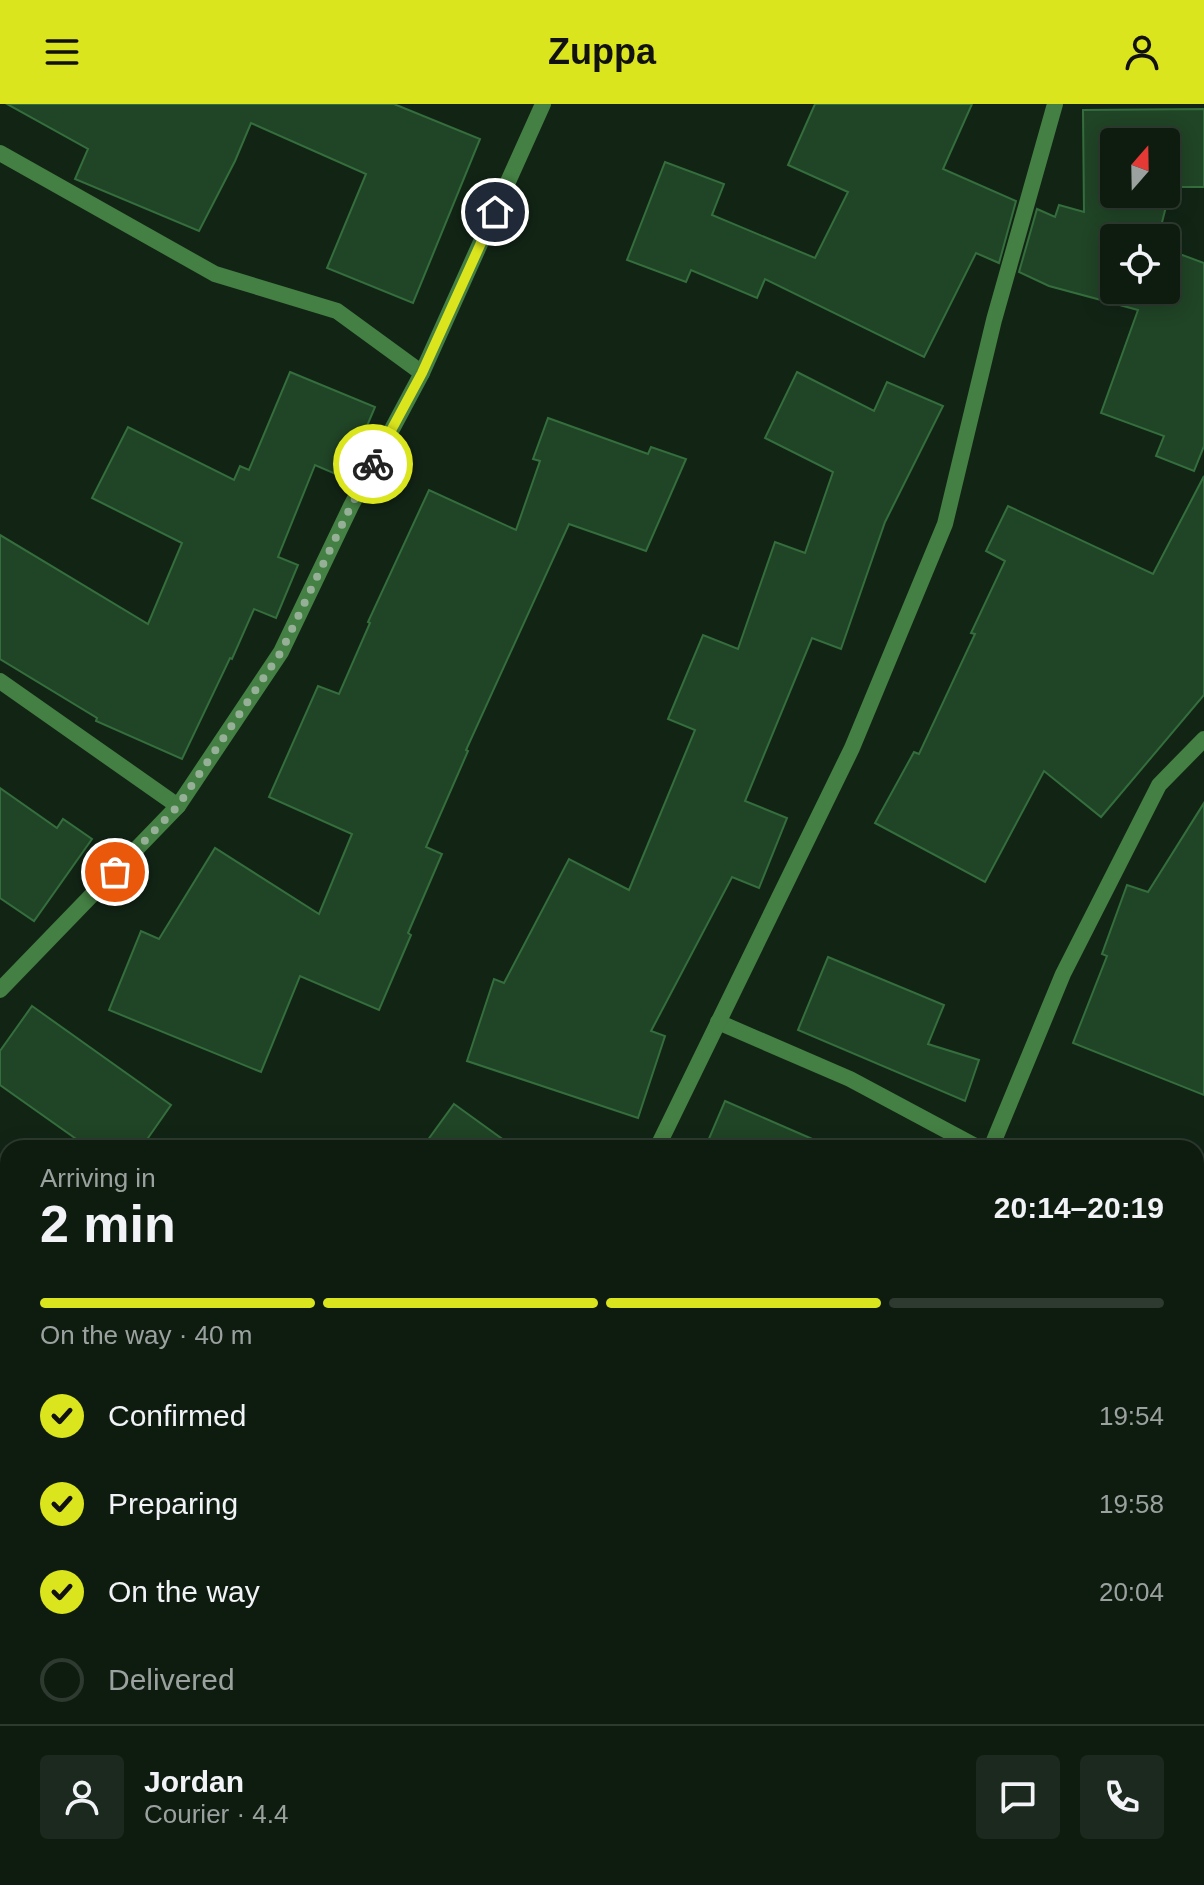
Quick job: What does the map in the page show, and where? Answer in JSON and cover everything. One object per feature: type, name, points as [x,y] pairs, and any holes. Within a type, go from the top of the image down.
[{"type":"street","points":[[0,990],[178,806],[281,652],[351,506],[422,373],[543,104]]},
{"type":"street","points":[[661,1140],[852,748],[945,524],[994,320],[1055,104]]},
{"type":"street","points":[[0,153],[215,274],[337,311],[422,373]]},
{"type":"street","points":[[0,681],[178,806]]},
{"type":"street","points":[[994,1140],[1063,974],[1159,785],[1204,739]]},
{"type":"street","points":[[718,1022],[850,1079],[964,1140]]},
{"type":"building","points":[[7,104],[394,104],[480,139],[413,303],[327,268],[366,174],[251,123],[199,231],[75,179],[88,149]]},
{"type":"building","points":[[815,104],[972,104],[943,169],[1016,201],[999,263],[976,253],[924,357],[765,279],[757,298],[691,270],[686,282],[627,260],[665,162],[724,184],[712,215],[815,258],[848,192],[788,165]]},
{"type":"building","points":[[1204,109],[1204,187],[1180,187],[1180,128],[1100,128],[1100,208],[1166,208],[1162,224],[1100,224],[1100,300],[1049,286],[1019,272],[1037,209],[1055,217],[1059,205],[1084,212],[1083,110]]},
{"type":"building","points":[[1180,254],[1204,263],[1204,446],[1194,471],[1156,456],[1164,436],[1101,413],[1138,310],[1116,304],[1180,304]]},
{"type":"building","points":[[290,372],[375,407],[345,478],[315,465],[278,557],[298,565],[276,618],[254,609],[182,759],[96,721],[97,718],[0,659],[0,535],[148,624],[182,543],[92,498],[128,427],[234,480],[240,466],[249,470]]},
{"type":"building","points":[[797,372],[874,411],[887,382],[943,406],[885,522],[841,649],[812,638],[745,801],[787,818],[759,888],[732,877],[651,1031],[665,1036],[638,1118],[467,1061],[494,979],[504,983],[569,859],[629,890],[695,730],[668,719],[703,635],[738,649],[775,542],[805,553],[833,472],[765,438]]},
{"type":"building","points":[[548,418],[648,454],[651,447],[686,459],[646,551],[569,524],[466,750],[426,847],[442,854],[379,1010],[300,976],[261,1072],[109,1010],[141,931],[159,939],[215,848],[319,914],[352,834],[269,797],[318,686],[339,694],[368,622],[429,490],[516,530],[540,461],[533,459]]},
{"type":"building","points":[[1204,476],[1204,695],[1101,817],[1044,771],[985,882],[875,823],[914,752],[919,754],[975,634],[971,633],[1005,561],[986,551],[1008,506],[1153,574]]},
{"type":"building","points":[[0,788],[57,828],[63,819],[92,839],[34,921],[0,898]]},
{"type":"building","points":[[1204,803],[1204,1095],[1073,1043],[1107,956],[1102,954],[1127,885],[1148,892]]},
{"type":"building","points":[[828,957],[944,1005],[928,1044],[979,1060],[965,1101],[798,1030]]},
{"type":"building","points":[[32,1006],[171,1105],[147,1140],[78,1140],[0,1085],[0,1051]]},
{"type":"building","points":[[725,1101],[815,1140],[708,1140]]},
{"type":"building","points":[[454,1104],[504,1140],[428,1140]]},
{"type":"way so far","points":[[115,872],[178,806],[281,652],[373,464]]},
{"type":"route","points":[[373,464],[422,373],[495,212]]}]
